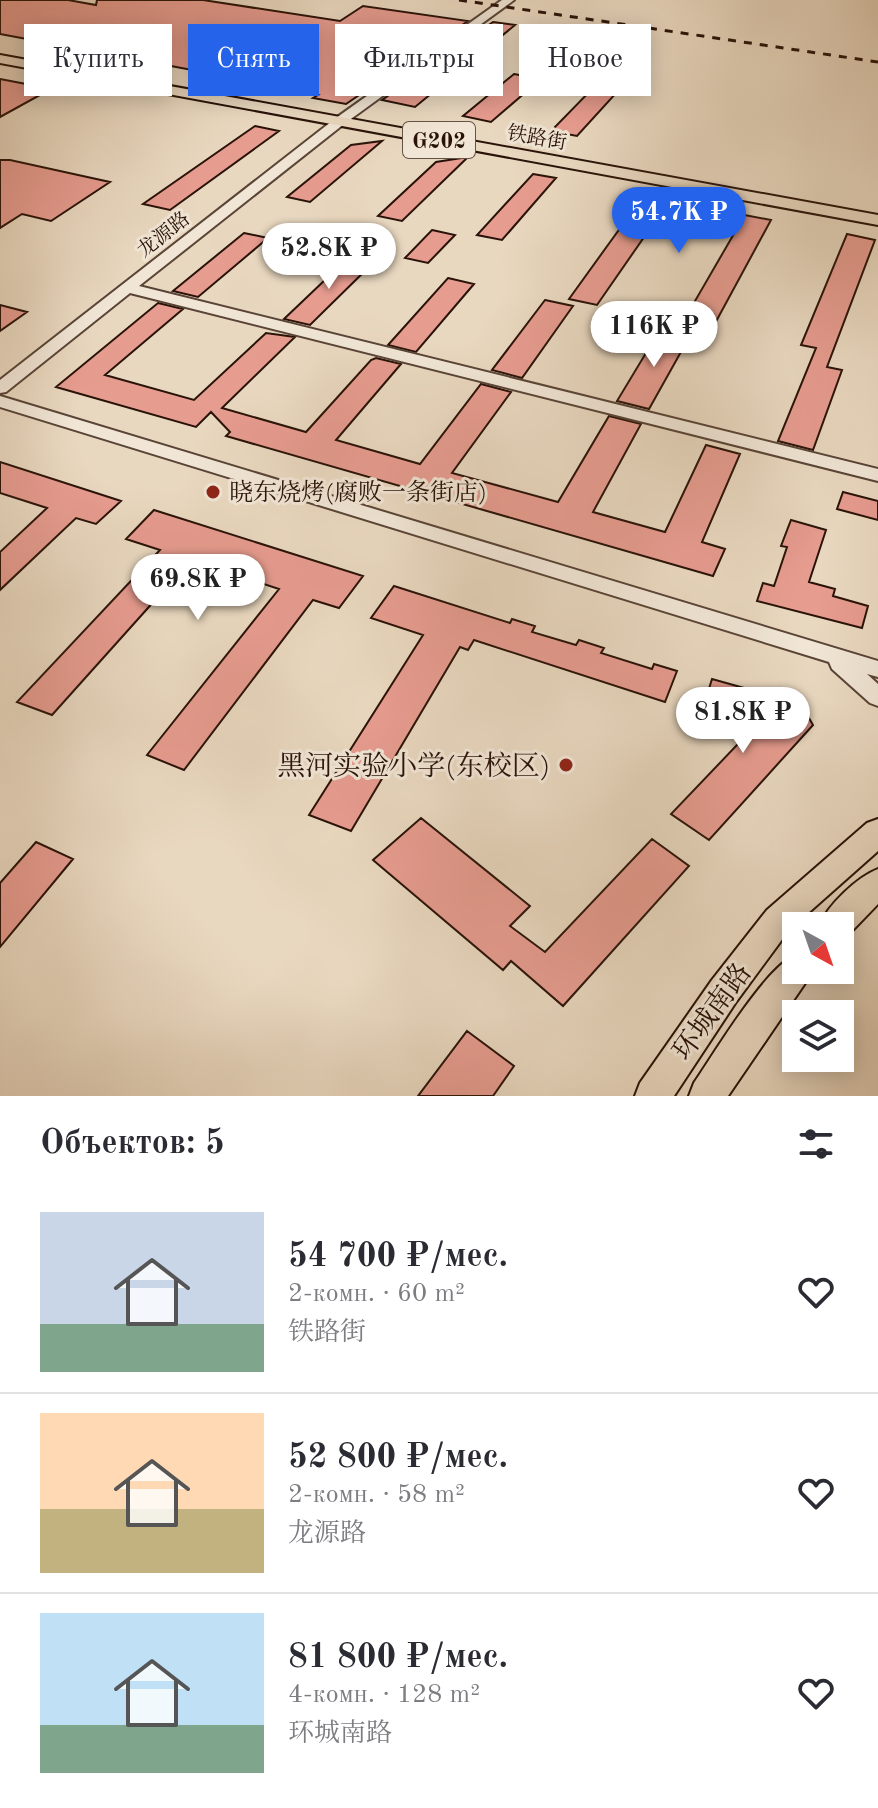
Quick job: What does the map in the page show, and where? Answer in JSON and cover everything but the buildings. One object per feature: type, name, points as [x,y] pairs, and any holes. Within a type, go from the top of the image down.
[{"type":"main road","name":"铁路街","points":[[0,50],[878,220]]},
{"type":"main road","name":"铁路街","points":[[0,59],[878,209]]},
{"type":"main road","name":"环城南路","points":[[653,1096],[724,991],[778,920],[878,832]]},
{"type":"main road","points":[[849,912],[878,883]]},
{"type":"main road","name":"环城南路","points":[[707,1096],[786,984]]},
{"type":"street","name":"龙源路","points":[[0,388],[347,118],[474,22],[509,0]]},
{"type":"street","points":[[127,288],[878,475]]},
{"type":"street","points":[[0,401],[878,669]]},
{"type":"street","points":[[827,653],[866,683],[878,697]]},
{"type":"railway","points":[[459,0],[878,62]]},
{"type":"place","name":"晓东烧烤(腐败一条街店)","points":[[213,492]]},
{"type":"place","name":"黑河实验小学(东校区)","points":[[566,765]]}]
